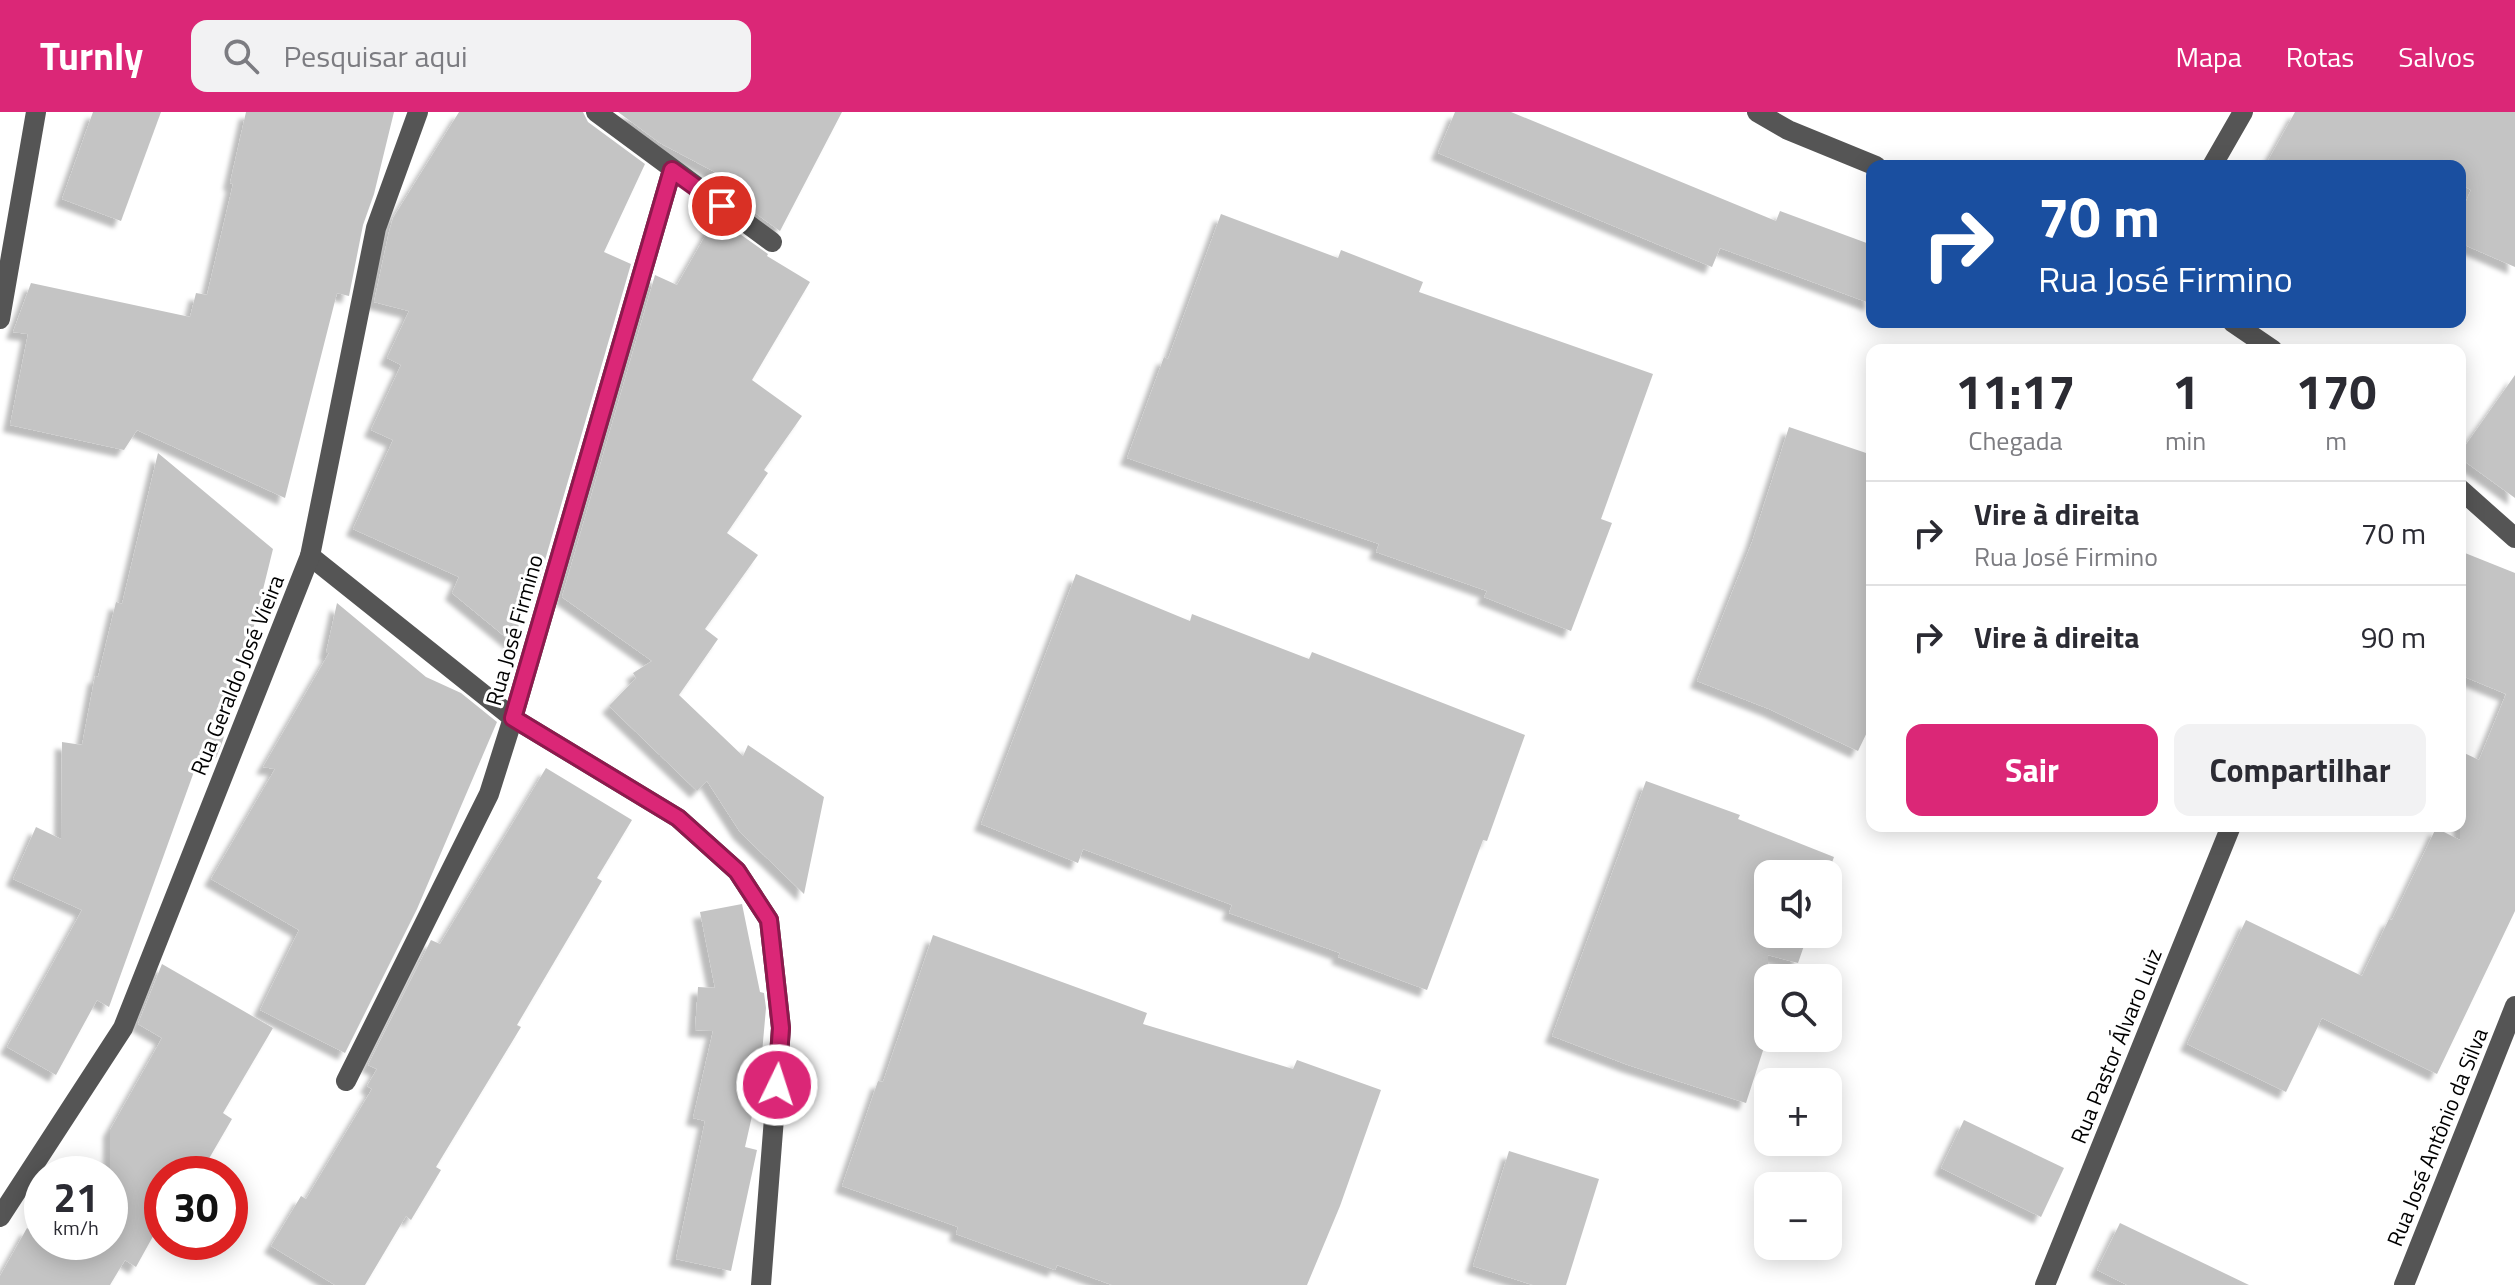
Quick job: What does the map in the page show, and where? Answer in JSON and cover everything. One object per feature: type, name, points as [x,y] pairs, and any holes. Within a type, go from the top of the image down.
[{"type":"street","points":[[0,319],[36,112]]},
{"type":"street","name":"Rua Geraldo José Vieira","points":[[0,1217],[123,1028],[310,556],[376,228],[418,112]]},
{"type":"street","points":[[596,112],[772,242]]},
{"type":"street","points":[[1757,112],[1788,121],[1866,161]]},
{"type":"street","points":[[2215,160],[2243,112]]},
{"type":"street","name":"Rua José Firmino","points":[[346,1081],[489,794],[672,170]]},
{"type":"street","points":[[2241,328],[2264,344]]},
{"type":"street","points":[[2466,494],[2515,538]]},
{"type":"street","points":[[310,556],[513,718],[678,818],[737,871],[769,920],[781,1028],[761,1285]]},
{"type":"street","name":"Rua Pastor Álvaro Luiz","points":[[2045,1285],[2229,832]]},
{"type":"street","name":"Rua José Antônio da Silva","points":[[2404,1285],[2515,1006]]},
{"type":"building","points":[[93,112],[161,112],[121,221],[62,199]]},
{"type":"building","points":[[246,112],[394,112],[374,194],[363,225],[349,296],[337,293],[285,498],[137,430],[124,450],[10,425],[28,334],[13,332],[31,283],[190,317],[196,293],[207,295]]},
{"type":"building","points":[[459,112],[583,112],[588,122],[645,164],[604,252],[631,264],[539,581],[531,575],[514,644],[452,593],[459,577],[353,529],[393,440],[371,430],[401,365],[387,358],[409,311],[374,302],[389,232],[393,218]]},
{"type":"building","points":[[618,112],[842,112],[780,231],[729,194],[734,187],[726,183],[728,179],[660,143]]},
{"type":"building","points":[[1455,112],[1511,112],[1776,221],[1780,211],[1866,243],[1866,302],[1720,248],[1712,267],[1438,153]]},
{"type":"building","points":[[2295,112],[2515,112],[2515,267],[2466,246],[2466,201],[2471,190],[2466,187],[2466,160],[2268,160]]},
{"type":"building","points":[[1221,214],[1338,258],[1341,250],[1423,282],[1419,292],[1653,374],[1601,519],[1612,523],[1571,631],[1484,597],[1487,591],[1376,552],[1379,544],[1127,458],[1164,357],[1168,359]]},
{"type":"building","points":[[716,217],[767,256],[810,282],[752,380],[802,416],[764,470],[768,473],[727,533],[758,555],[705,629],[718,639],[679,695],[743,756],[748,745],[824,797],[804,894],[740,832],[707,781],[697,791],[609,706],[636,678],[633,673],[652,661],[562,597],[655,275],[677,285]]},
{"type":"building","points":[[2515,375],[2515,498],[2466,462],[2466,444]]},
{"type":"building","points":[[1789,427],[1866,453],[1866,734],[1858,751],[1769,709],[1697,681],[1752,542]]},
{"type":"building","points":[[158,453],[273,549],[216,758],[200,755],[109,1007],[97,1000],[56,1075],[7,1047],[82,910],[13,879],[36,827],[61,839],[62,742],[82,745],[95,676],[98,677],[116,602],[122,604]]},
{"type":"building","points":[[2466,553],[2515,573],[2515,911],[2437,1074],[2322,1018],[2286,1092],[2187,1044],[2246,920],[2362,976],[2434,832],[2444,832],[2460,840],[2460,832],[2466,832],[2466,754],[2479,760],[2506,694],[2466,677]]},
{"type":"building","points":[[1076,574],[1190,621],[1192,614],[1309,659],[1312,652],[1525,735],[1487,841],[1483,840],[1427,990],[1338,957],[1340,953],[1229,913],[1232,905],[1083,849],[1078,863],[981,824]]},
{"type":"building","points":[[337,603],[426,677],[461,693],[497,722],[417,909],[345,1053],[260,1010],[299,930],[211,879],[275,769],[263,767],[329,653],[326,653]]},
{"type":"building","points":[[546,768],[632,820],[597,878],[602,881],[517,1025],[521,1027],[436,1167],[441,1170],[411,1220],[406,1216],[365,1285],[335,1285],[271,1246],[301,1196],[306,1199],[372,1089],[367,1086],[377,1069],[368,1065],[431,940],[440,944]]},
{"type":"building","points":[[1646,781],[1740,815],[1738,819],[1834,857],[1833,860],[1754,860],[1754,948],[1803,948],[1798,963],[1768,955],[1768,964],[1754,964],[1754,1052],[1762,1052],[1757,1068],[1754,1068],[1746,1103],[1628,1065],[1552,1036]]},
{"type":"building","points":[[742,904],[760,992],[764,993],[766,1008],[762,1053],[766,1054],[745,1147],[757,1150],[731,1271],[676,1259],[705,1121],[693,1118],[713,1031],[695,1030],[698,987],[715,988],[700,912]]},
{"type":"building","points":[[933,935],[1147,1013],[1143,1024],[1293,1069],[1297,1060],[1381,1090],[1340,1206],[1307,1285],[1112,1285],[1057,1265],[1055,1270],[956,1234],[958,1227],[842,1186],[878,1081],[883,1082]]},
{"type":"building","points":[[162,964],[273,1028],[223,1113],[232,1119],[210,1156],[144,1156],[144,1253],[136,1267],[125,1260],[128,1260],[128,1156],[110,1156],[110,1130],[162,1038],[138,1024]]},
{"type":"building","points":[[1964,1120],[2064,1168],[2041,1217],[1941,1168]]},
{"type":"building","points":[[1509,1151],[1599,1179],[1566,1285],[1533,1285],[1473,1266]]},
{"type":"building","points":[[2120,1223],[2249,1285],[2127,1285],[2097,1270]]},
{"type":"building","points":[[24,1233],[24,1260],[125,1260],[110,1285],[0,1285],[0,1276]]},
{"type":"route","points":[[722,206],[672,170],[513,718],[678,818],[737,871],[769,920],[781,1028],[777,1085]]}]
